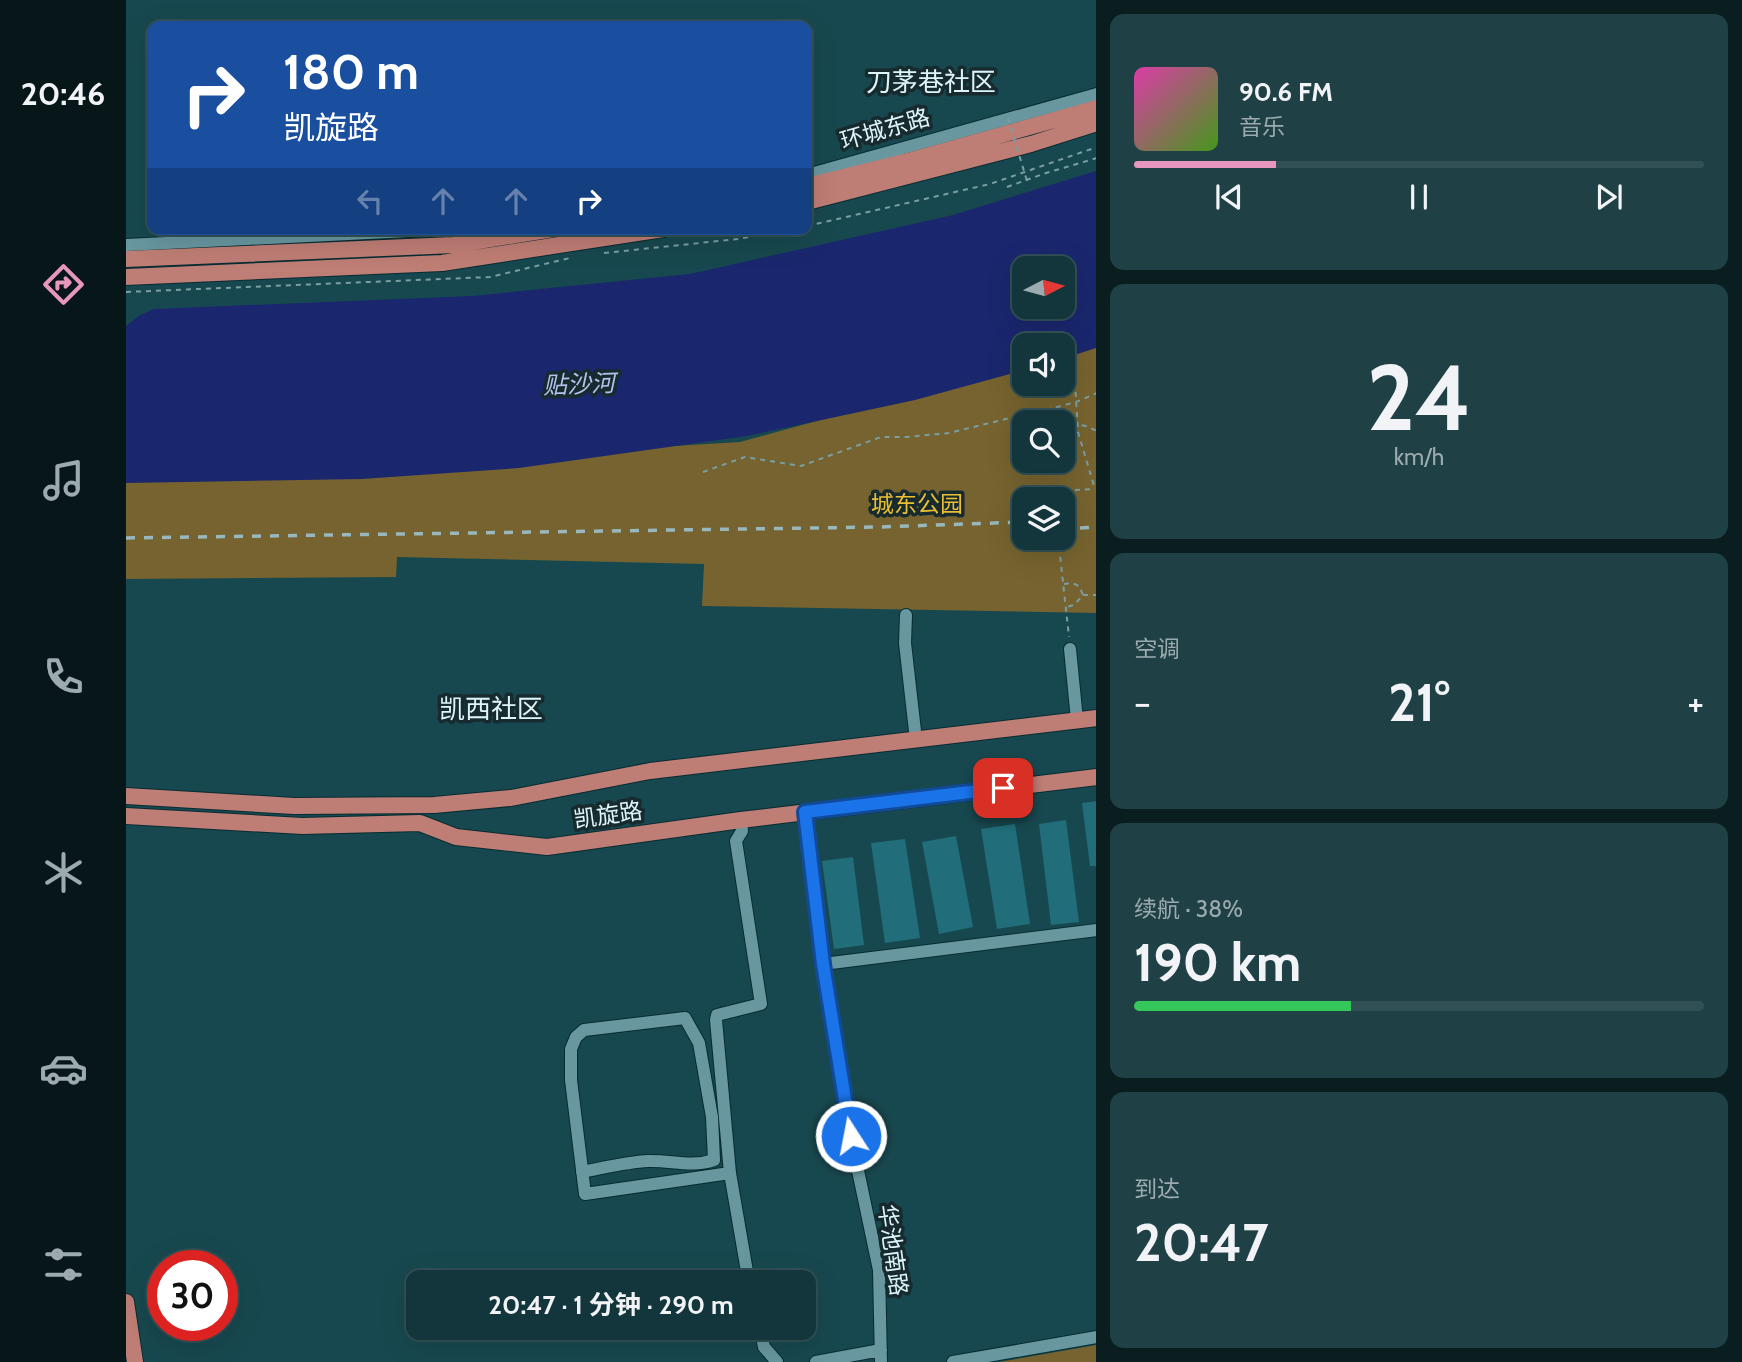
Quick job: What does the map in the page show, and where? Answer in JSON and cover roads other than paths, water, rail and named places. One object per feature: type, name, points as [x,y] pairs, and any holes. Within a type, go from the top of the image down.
[{"type":"main road","name":"环城东路","points":[[812,185],[924,157],[1096,108]]},
{"type":"main road","points":[[812,201],[1031,144],[1096,123]]},
{"type":"main road","points":[[126,277],[442,263],[534,235]]},
{"type":"main road","points":[[126,259],[485,250],[612,235]]},
{"type":"main road","points":[[126,245],[146,258]]},
{"type":"main road","points":[[126,796],[295,806],[434,805],[511,798],[650,771],[1096,718]]},
{"type":"main road","name":"凯旋路","points":[[126,816],[302,826],[420,823],[456,837],[547,847],[742,825],[805,812],[1096,776]]},
{"type":"main road","points":[[126,1302],[135,1362]]},
{"type":"street","name":"环城东路","points":[[812,174],[1096,94]]},
{"type":"street","points":[[126,245],[327,235]]},
{"type":"street","points":[[906,615],[905,643],[916,740]]},
{"type":"street","points":[[1070,649],[1077,720]]},
{"type":"street","name":"华池南路","points":[[805,812],[823,964],[845,1109],[879,1270],[881,1356]]},
{"type":"street","points":[[742,825],[736,841],[761,1004],[717,1015],[730,1172],[747,1270]]},
{"type":"street","points":[[823,964],[1096,930]]},
{"type":"street","points":[[582,1172],[649,1160],[680,1165],[703,1164],[714,1160],[712,1117],[699,1043],[685,1018],[584,1030],[576,1037],[571,1049],[571,1080],[582,1172],[585,1194],[730,1172]]},
{"type":"street","points":[[953,1362],[1096,1337]]},
{"type":"street","points":[[763,1340],[764,1347],[777,1362]]},
{"type":"street","points":[[816,1362],[881,1356]]},
{"type":"water","name":"贴沙河","points":[[1096,171],[1096,348],[1075,355],[1075,333],[1012,333],[1012,373],[915,400],[747,436],[519,468],[362,479],[126,483],[126,326],[140,315],[154,309],[472,296],[690,274],[953,215]]},
{"type":"railway","points":[[126,538],[880,527],[1012,522]]},
{"type":"railway","points":[[1075,528],[1096,527]]},
{"type":"district","name":"刀茅巷社区","points":[[931,82]]},
{"type":"district","name":"凯西社区","points":[[491,709]]},
{"type":"park label","name":"城东公园","points":[[917,504]]}]
